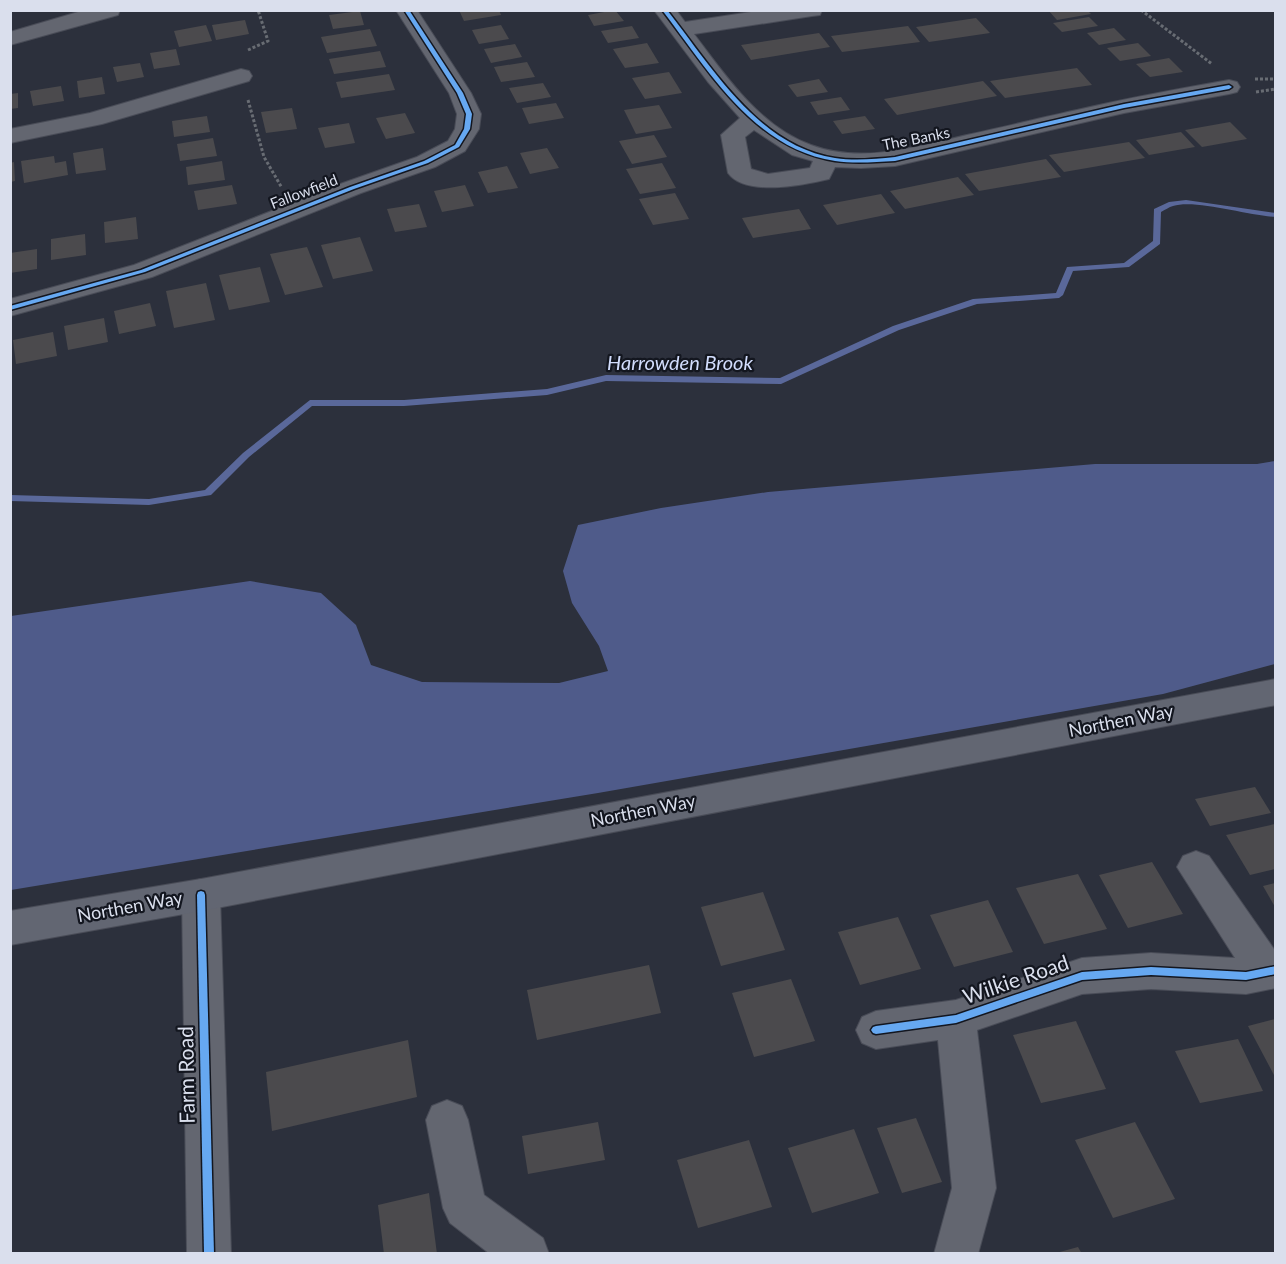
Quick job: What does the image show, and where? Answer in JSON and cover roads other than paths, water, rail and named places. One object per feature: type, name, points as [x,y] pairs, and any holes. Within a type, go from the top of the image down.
[{"type":"main road","name":"Northen Way","points":[[10,928],[201,895],[1275,692]]},
{"type":"street","points":[[10,39],[110,10]]},
{"type":"street","name":"Fallowfield","points":[[10,308],[143,271],[296,210],[426,162],[457,146],[467,129],[469,114],[460,93],[406,10]]},
{"type":"street","name":"The Banks","points":[[664,10],[743,110],[768,132],[793,146],[826,158],[860,162],[896,159],[1125,106],[1229,87]]},
{"type":"street","points":[[680,29],[812,10]]},
{"type":"street","points":[[10,136],[94,119],[242,75]]},
{"type":"street","points":[[753,119],[733,135],[740,173],[766,182],[820,174],[826,158]]},
{"type":"street","points":[[1196,867],[1271,971]]},
{"type":"street","name":"Farm Road","points":[[201,895],[209,1254]]},
{"type":"street","name":"Wilkie Road","points":[[876,1030],[956,1019],[1082,976],[1151,971],[1246,976],[1271,971]]},
{"type":"street","name":"Wilkie Road","points":[[956,1019],[974,1188],[956,1254]]},
{"type":"street","points":[[447,1120],[465,1208],[527,1254]]},
{"type":"waterway","name":"Harrowden Brook","points":[[10,498],[149,502],[208,493],[246,455],[310,403],[404,403],[547,392],[606,378],[781,381],[896,328],[976,301],[1059,295],[1070,269],[1126,265],[1157,242],[1157,211],[1172,204],[1198,203],[1250,213],[1276,215]]}]
